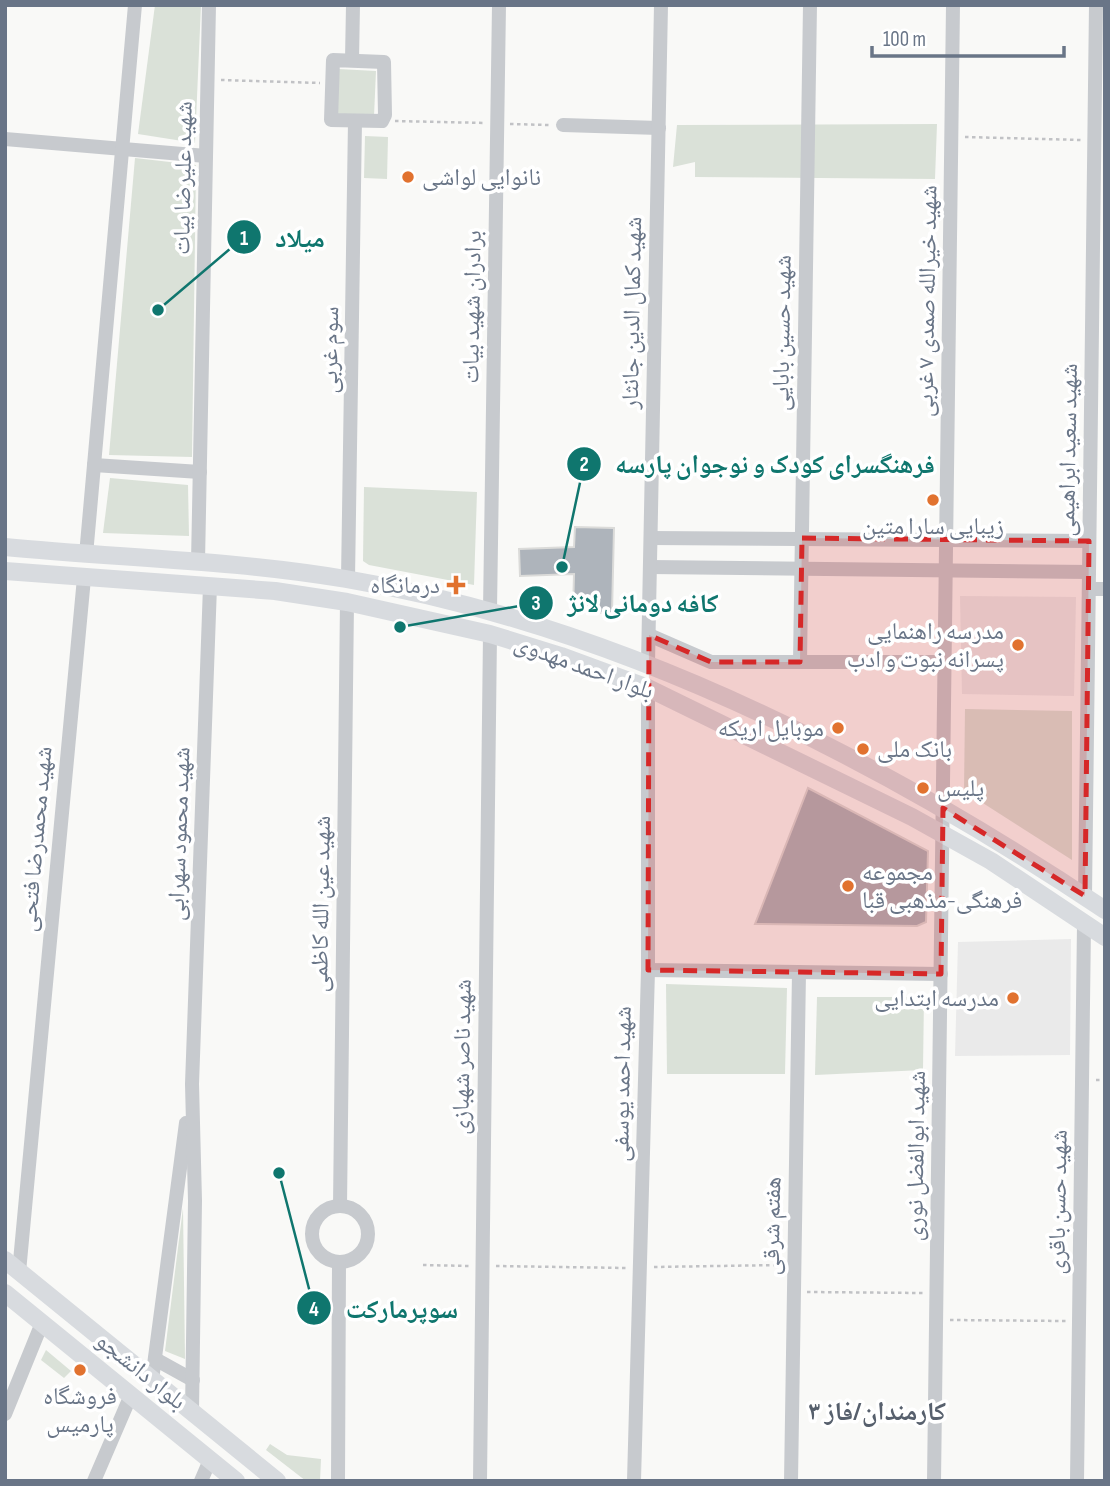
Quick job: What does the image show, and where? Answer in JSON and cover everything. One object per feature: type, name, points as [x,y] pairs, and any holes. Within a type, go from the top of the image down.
[{"type":"main road","name":"بلوار احمد مهدوی","points":[[5,547],[277,568],[348,579],[490,610],[648,663],[796,732],[1003,842],[1105,910]]},
{"type":"main road","name":"بلوار احمد مهدوی","points":[[5,571],[275,591],[347,602],[489,634],[648,688],[786,753],[991,861],[1105,937]]},
{"type":"main road","points":[[347,602],[348,579]]},
{"type":"main road","points":[[648,663],[648,688]]},
{"type":"main road","name":"بلوار دانشجو","points":[[12,1266],[277,1481]]},
{"type":"main road","name":"بلوار دانشجو","points":[[5,1293],[236,1481]]},
{"type":"street","points":[[86,555],[135,5]]},
{"type":"street","name":"شهید علیرضا بیات","points":[[198,562],[209,5]]},
{"type":"street","points":[[352,60],[353,5]]},
{"type":"street","name":"برادران شهید بیات","points":[[490,610],[499,5]]},
{"type":"street","name":"شهید کمال الدین جانثار","points":[[648,663],[661,5]]},
{"type":"street","name":"شهید حسین بابایی","points":[[800,662],[810,5]]},
{"type":"street","name":"شهید خیرالله صمدی ۷ غربی","points":[[942,833],[953,5]]},
{"type":"street","name":"شهید سعید ابراهیمی","points":[[1085,896],[1096,5]]},
{"type":"street","points":[[332,60],[352,60],[384,62],[385,116],[382,121],[331,120],[332,60]]},
{"type":"street","name":"سوم غربی","points":[[348,579],[355,121]]},
{"type":"street","points":[[563,125],[659,128]]},
{"type":"street","points":[[5,139],[206,156]]},
{"type":"street","points":[[94,465],[200,472]]},
{"type":"street","points":[[651,538],[1089,541]]},
{"type":"street","points":[[650,567],[947,568],[1089,572]]},
{"type":"street","name":"شهید محمدرضا فتحی","points":[[12,1266],[84,578]]},
{"type":"street","name":"شهید محمود سهرابی","points":[[192,1412],[195,1201],[192,1084],[210,586]]},
{"type":"street","points":[[1089,589],[1105,589]]},
{"type":"street","name":"شهید عین الله کاظمی","points":[[340,1206],[347,602]]},
{"type":"street","name":"شهید ناصر شهبازی","points":[[480,1481],[489,634]]},
{"type":"street","points":[[649,635],[710,662],[945,662]]},
{"type":"street","name":"شهید احمد یوسفی","points":[[634,1481],[648,970],[648,688]]},
{"type":"street","name":"شهید ابوالفضل نوری","points":[[934,1481],[942,833]]},
{"type":"street","name":"شهید حسن باقری","points":[[1077,1481],[1084,923]]},
{"type":"street","points":[[648,970],[941,974]]},
{"type":"street","name":"هفتم شرقی","points":[[791,1481],[799,972]]},
{"type":"street","name":"شهید محمود سهرابی","points":[[152,1380],[192,1084]]},
{"type":"street","points":[[175,1198],[186,1193],[195,1201]]},
{"type":"street","points":[[340,1206],[360,1214],[368,1234],[359,1254],[339,1262],[320,1254],[312,1233],[320,1213],[340,1206]]},
{"type":"street","points":[[338,1481],[339,1262]]},
{"type":"street","points":[[5,1414],[42,1323]]},
{"type":"street","points":[[155,1359],[193,1380]]},
{"type":"street","points":[[94,1481],[131,1395]]},
{"type":"street","points":[[201,1481],[210,1460]]},
{"type":"path","points":[[208,80],[330,83]]},
{"type":"path","points":[[382,121],[563,125]]},
{"type":"path","points":[[952,137],[1095,140]]},
{"type":"path","points":[[423,1265],[640,1268],[794,1265]]},
{"type":"path","points":[[793,1292],[936,1294]]},
{"type":"path","points":[[936,1319],[1079,1322]]},
{"type":"highlighted area","points":[[802,538],[1089,541],[1085,896],[943,808],[941,974],[648,970],[649,635],[711,662],[800,662]]},
{"type":"shaded area","points":[[155,5],[201,5],[195,143],[138,134]]},
{"type":"shaded area","points":[[338,69],[376,71],[374,116],[337,115]]},
{"type":"shaded area","points":[[937,124],[935,179],[695,177],[695,162],[673,167],[677,125]]},
{"type":"shaded area","points":[[365,136],[388,137],[387,179],[364,178]]},
{"type":"shaded area","points":[[135,158],[196,165],[192,457],[109,455]]},
{"type":"shaded area","points":[[110,478],[188,485],[189,536],[103,533]]},
{"type":"shaded area","points":[[364,487],[477,492],[474,585],[369,565],[363,561]]},
{"type":"shaded area","name":"مدرسه راهنمایی پسرانه نبوت و ادب","points":[[960,596],[1076,597],[1074,696],[962,694]]},
{"type":"shaded area","points":[[965,709],[1072,711],[1072,860],[964,791]]},
{"type":"shaded area","name":"مدرسه ابتدایی","points":[[1071,939],[1070,1055],[955,1056],[958,942]]},
{"type":"shaded area","points":[[666,984],[787,988],[785,1074],[667,1074]]},
{"type":"shaded area","points":[[817,997],[924,997],[923,1070],[815,1075]]},
{"type":"shaded area","points":[[183,1208],[185,1359],[165,1351]]},
{"type":"shaded area","points":[[46,1350],[71,1371],[64,1378],[41,1360]]},
{"type":"shaded area","points":[[270,1444],[287,1455],[321,1459],[320,1481],[306,1481],[266,1450]]},
{"type":"building","points":[[575,527],[614,528],[612,613],[573,612],[574,574],[520,576],[519,549],[574,547]]},
{"type":"building","name":"مجموعه فرهنگی-مذهبی قبا","points":[[808,788],[928,851],[926,922],[917,926],[755,924]]},
{"type":"place","name":"نانوایی لواشی","points":[[408,177]]},
{"type":"place","name":"میلاد","points":[[158,310]]},
{"type":"place","name":"زیبایی سارا متین","points":[[933,500]]},
{"type":"place","name":"فرهنگسرای کودک و نوجوان پارسه","points":[[562,567]]},
{"type":"place","name":"درمانگاه","points":[[456,585]]},
{"type":"place","name":"کافه دومانی لانژ","points":[[400,627]]},
{"type":"place","name":"مدرسه راهنمایی پسرانه نبوت و ادب","points":[[1018,645]]},
{"type":"place","name":"موبایل اریکه","points":[[838,728]]},
{"type":"place","name":"بانک ملی","points":[[863,749]]},
{"type":"place","name":"پلیس","points":[[923,788]]},
{"type":"place","name":"مجموعه فرهنگی-مذهبی قبا","points":[[848,886]]},
{"type":"place","name":"مدرسه ابتدایی","points":[[1013,998]]},
{"type":"place","name":"سوپرمارکت","points":[[279,1173]]},
{"type":"place","name":"فروشگاه پارمیس","points":[[80,1370]]},
{"type":"district","name":"کارمندان/فاز ۳","points":[[877,1412]]}]
